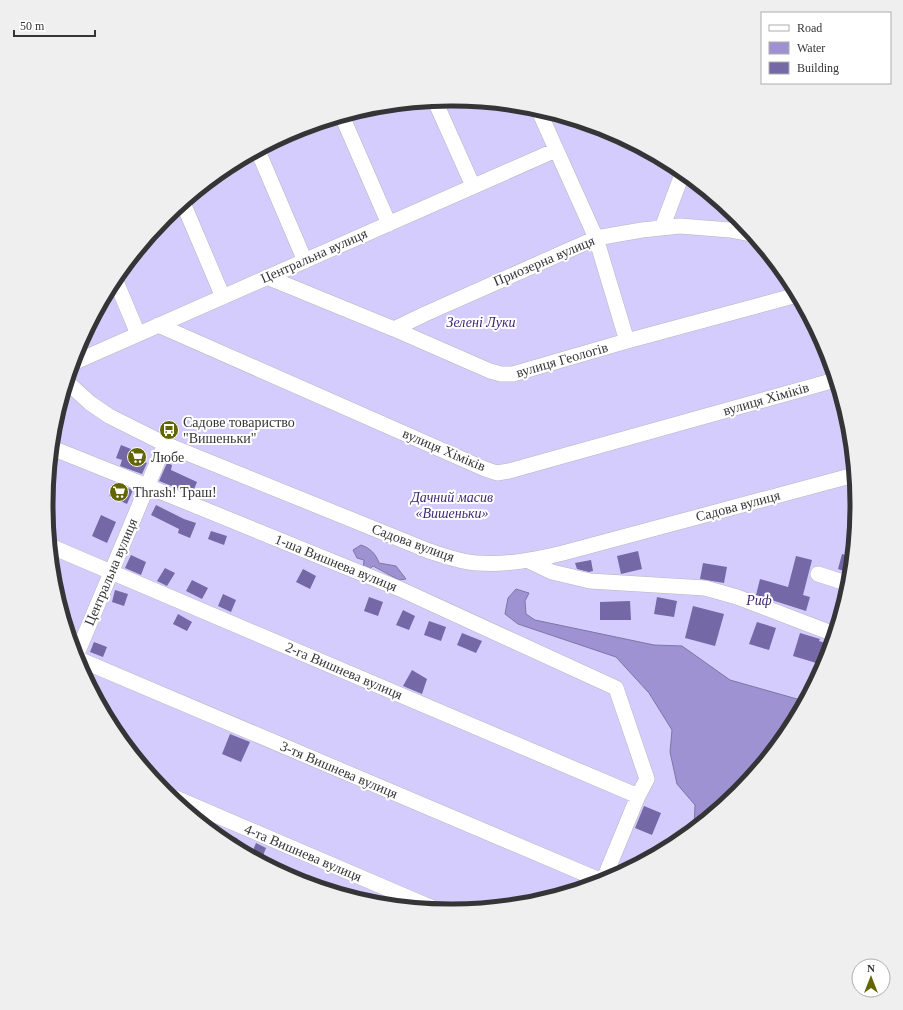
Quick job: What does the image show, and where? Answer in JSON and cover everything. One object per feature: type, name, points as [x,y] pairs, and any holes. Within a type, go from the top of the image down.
[{"type":"street","points":[[437,107],[473,186]]},
{"type":"street","points":[[541,117],[596,238],[627,342]]},
{"type":"street","points":[[344,121],[389,224]]},
{"type":"street","name":"Центральна вулиця","points":[[81,360],[556,150]]},
{"type":"street","points":[[260,156],[305,261]]},
{"type":"street","points":[[662,228],[680,180]]},
{"type":"street","points":[[185,208],[223,297]]},
{"type":"street","name":"Приозерна вулиця","points":[[394,329],[596,238],[642,230],[680,226],[742,232]]},
{"type":"street","name":"вулиця Геологів","points":[[267,277],[394,329],[490,371],[501,374],[513,374],[792,297]]},
{"type":"street","points":[[118,287],[138,334]]},
{"type":"street","name":"вулиця Хіміків","points":[[158,325],[497,472],[509,471],[830,381]]},
{"type":"street","name":"Садова вулиця","points":[[71,386],[90,404],[109,416],[165,444],[429,551],[456,559],[477,563],[529,561],[849,476]]},
{"type":"street","name":"Центральна вулиця","points":[[80,648],[165,444]]},
{"type":"street","name":"1-ша Вишнева вулиця","points":[[57,450],[400,589],[616,688],[647,779],[638,796]]},
{"type":"street","name":"2-га Вишнева вулиця","points":[[55,548],[638,796]]},
{"type":"street","points":[[529,561],[552,572],[590,581],[705,588],[737,597],[829,632]]},
{"type":"street","points":[[818,574],[842,582]]},
{"type":"street","name":"3-тя Вишнева вулиця","points":[[85,661],[593,877]]},
{"type":"street","points":[[607,872],[638,796]]},
{"type":"street","name":"4-та Вишнева вулиця","points":[[187,803],[419,902]]},
{"type":"green space","name":"Дачний масив «Вишеньки»","points":[[425,107],[478,107],[529,114],[555,120],[604,137],[628,148],[651,160],[694,189],[714,205],[751,242],[768,262],[797,306],[820,353],[829,377],[847,453],[850,505],[849,531],[847,557],[836,608],[829,633],[809,681],[797,704],[768,748],[733,787],[714,805],[673,836],[651,850],[604,873],[580,882],[555,890],[504,900],[452,904],[425,903],[374,896],[348,890],[299,873],[275,862],[252,850],[209,821],[189,805],[152,768],[135,748],[106,704],[83,657],[74,633],[56,557],[53,505],[54,479],[56,453],[67,402],[74,377],[94,329],[106,306],[135,262],[170,223],[189,205],[230,174],[252,160],[299,137],[323,128],[348,120],[399,110]]},
{"type":"water","points":[[361,545],[372,552],[379,563],[396,566],[406,579],[399,580],[373,566],[368,571],[363,570],[364,560],[357,558],[353,550]]},
{"type":"water","points":[[516,589],[529,593],[525,601],[526,614],[535,620],[654,645],[682,646],[730,680],[799,700],[768,748],[751,768],[714,805],[694,821],[695,805],[677,784],[670,752],[672,730],[649,693],[616,657],[518,624],[505,614],[508,598]]},
{"type":"building","points":[[121,445],[136,451],[134,458],[147,463],[142,474],[120,466],[122,460],[116,458]]},
{"type":"building","points":[[167,463],[172,465],[171,470],[197,482],[192,494],[159,481]]},
{"type":"building","points":[[114,483],[133,490],[127,504],[109,496]]},
{"type":"building","points":[[156,505],[184,519],[196,523],[190,538],[178,533],[179,529],[151,515]]},
{"type":"building","points":[[101,515],[116,522],[107,543],[92,536]]},
{"type":"building","points":[[211,531],[227,536],[224,545],[208,539]]},
{"type":"building","points":[[638,551],[642,569],[621,574],[617,556]]},
{"type":"building","points":[[842,554],[847,556],[844,571],[838,569]]},
{"type":"building","points":[[131,555],[146,562],[141,575],[125,568]]},
{"type":"building","points":[[796,556],[812,560],[803,595],[810,597],[806,611],[756,595],[760,579],[788,587]]},
{"type":"building","points":[[591,560],[593,571],[589,572],[577,569],[575,563]]},
{"type":"building","points":[[703,563],[727,567],[724,583],[700,579]]},
{"type":"building","points":[[165,568],[175,573],[167,586],[157,581]]},
{"type":"building","points":[[303,569],[316,576],[310,589],[296,582]]},
{"type":"building","points":[[192,580],[208,588],[202,599],[186,591]]},
{"type":"building","points":[[115,590],[128,594],[124,606],[112,602]]},
{"type":"building","points":[[223,594],[236,600],[231,612],[218,606]]},
{"type":"building","points":[[369,597],[383,602],[378,616],[364,611]]},
{"type":"building","points":[[657,597],[677,601],[674,617],[654,614]]},
{"type":"building","points":[[630,601],[631,620],[600,620],[600,602]]},
{"type":"building","points":[[693,606],[724,614],[715,646],[685,638]]},
{"type":"building","points":[[403,610],[415,616],[409,630],[396,625]]},
{"type":"building","points":[[178,614],[192,622],[187,631],[173,624]]},
{"type":"building","points":[[429,621],[446,627],[441,641],[424,635]]},
{"type":"building","points":[[757,622],[776,628],[769,650],[749,644]]},
{"type":"building","points":[[462,633],[482,641],[476,653],[457,645]]},
{"type":"building","points":[[800,633],[820,639],[819,641],[825,643],[817,663],[793,656]]},
{"type":"building","points":[[94,642],[107,647],[103,657],[90,652]]},
{"type":"building","points":[[412,670],[427,679],[422,694],[403,686]]},
{"type":"building","points":[[230,734],[250,742],[241,762],[222,754]]},
{"type":"building","points":[[644,806],[661,813],[652,835],[635,828]]},
{"type":"building","points":[[224,832],[238,839],[237,841]]},
{"type":"building","points":[[256,843],[266,848],[263,856],[253,850]]},
{"type":"place","name":"Садове товариство \"Вишеньки\"","points":[[169,430]]},
{"type":"place","name":"Любе","points":[[137,457]]},
{"type":"place","name":"Thrash! Траш!","points":[[119,492]]},
{"type":"park label","name":"Зелені Луки","points":[[481,322]]},
{"type":"park label","name":"Риф","points":[[759,600]]}]
